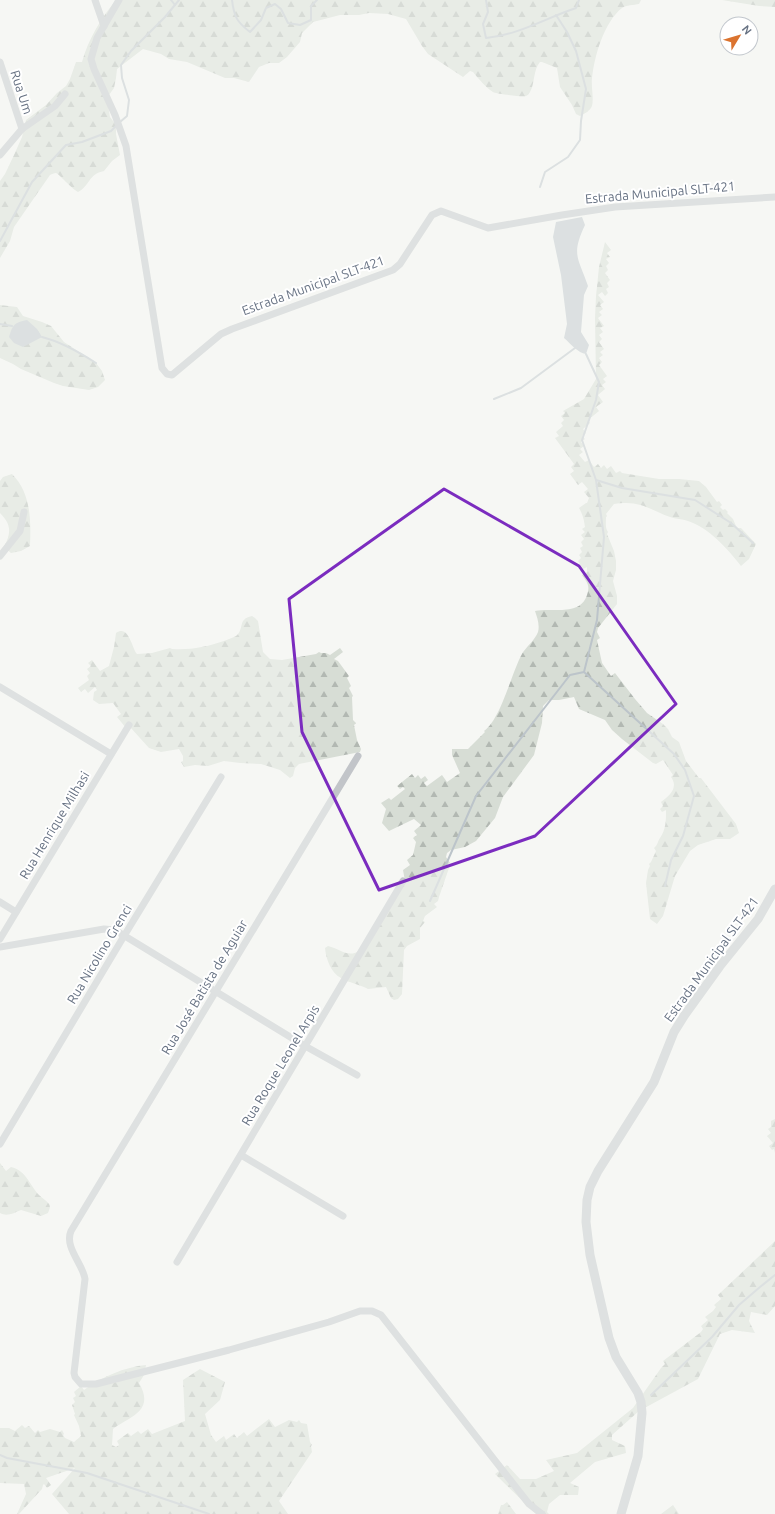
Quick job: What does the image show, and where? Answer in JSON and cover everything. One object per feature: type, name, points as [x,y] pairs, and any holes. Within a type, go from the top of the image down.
[{"type":"street","points":[[95,0],[104,26]]},
{"type":"street","points":[[104,26],[119,0]]},
{"type":"street","name":"Estrada Municipal SLT-421","points":[[104,26],[97,38],[92,51],[91,59],[126,146],[162,368],[167,374],[172,375],[221,334],[393,270],[400,264],[432,214],[436,212],[441,211],[488,228],[562,214],[615,207],[775,197]]},
{"type":"street","name":"Rua Um","points":[[0,62],[22,129]]},
{"type":"street","points":[[0,155],[22,129],[55,106],[65,94]]},
{"type":"street","points":[[0,556],[20,531],[24,512]]},
{"type":"street","points":[[0,687],[111,754]]},
{"type":"street","name":"Rua Henrique Milhasi","points":[[0,938],[129,725]]},
{"type":"street","name":"Rua José Batista de Aguiar","points":[[358,756],[215,990],[71,1231],[69,1241],[83,1271],[85,1279],[74,1373],[75,1377],[81,1384],[96,1384],[229,1350],[329,1322],[360,1311],[367,1310],[377,1312],[381,1315],[529,1504],[542,1514]]},
{"type":"street","name":"Rua Nicolino Grenci","points":[[0,1144],[221,777]]},
{"type":"street","name":"Rua Roque Leonel Arpis","points":[[177,1262],[403,881]]},
{"type":"street","name":"Estrada Municipal SLT-421","points":[[621,1514],[638,1456],[642,1413],[641,1402],[638,1393],[616,1357],[609,1338],[590,1255],[586,1222],[587,1200],[590,1188],[598,1170],[654,1082],[674,1032],[720,966],[758,919],[775,889]]},
{"type":"street","points":[[0,902],[16,912]]},
{"type":"street","points":[[0,947],[104,929],[115,930],[305,1046],[357,1074]]},
{"type":"street","points":[[241,1155],[343,1216]]},
{"type":"highlighted area","points":[[444,489],[579,566],[676,704],[535,836],[379,890],[302,732],[289,599]]},
{"type":"green space","points":[[116,0],[641,0],[639,4],[622,8],[610,22],[605,31],[593,70],[592,106],[588,111],[580,116],[576,114],[560,87],[557,68],[540,62],[536,69],[532,88],[526,96],[495,93],[490,90],[473,72],[470,71],[463,77],[428,54],[406,19],[388,14],[369,13],[359,15],[340,15],[313,22],[302,33],[300,42],[287,57],[279,63],[269,63],[259,67],[249,82],[234,78],[225,78],[187,62],[169,59],[161,54],[143,49],[117,69],[114,88],[109,95],[108,105],[110,117],[116,125],[120,155],[112,161],[104,171],[92,177],[85,187],[78,192],[56,173],[50,175],[14,227],[10,241],[0,258],[0,181],[5,174],[22,137],[26,120],[46,105],[66,86],[76,62],[82,62],[96,30],[105,14]]},
{"type":"green space","points":[[722,0],[775,0],[775,7],[759,6]]},
{"type":"green space","points":[[605,242],[611,250],[607,253],[610,257],[606,259],[609,263],[606,266],[608,270],[605,273],[610,280],[607,283],[609,287],[606,289],[608,293],[605,296],[602,292],[598,295],[604,302],[600,305],[603,309],[599,312],[602,315],[598,318],[604,326],[600,328],[603,332],[599,335],[602,339],[599,342],[604,349],[600,352],[603,355],[599,358],[602,362],[599,365],[607,376],[603,379],[606,382],[602,385],[605,389],[598,395],[603,402],[596,407],[599,411],[588,420],[590,423],[583,429],[586,433],[582,436],[585,439],[581,442],[584,446],[580,449],[583,452],[579,455],[585,462],[589,460],[594,467],[598,464],[601,468],[604,465],[607,469],[611,466],[616,473],[620,471],[622,473],[659,479],[699,481],[706,487],[717,502],[719,501],[722,505],[720,507],[728,512],[727,513],[733,519],[736,526],[741,528],[756,544],[749,559],[741,566],[718,540],[696,524],[686,520],[670,517],[637,504],[614,504],[606,514],[606,529],[616,561],[616,570],[613,581],[617,596],[617,604],[598,628],[597,632],[600,638],[597,640],[602,663],[611,676],[615,673],[647,713],[663,724],[668,729],[672,737],[679,742],[686,761],[736,824],[739,833],[730,839],[716,839],[698,845],[690,851],[675,876],[663,916],[657,924],[650,919],[646,883],[650,866],[649,864],[656,851],[654,848],[662,835],[665,825],[666,810],[662,812],[660,809],[663,806],[661,802],[672,791],[674,785],[671,777],[673,775],[663,760],[656,764],[653,763],[622,739],[612,730],[605,720],[579,709],[574,697],[549,700],[543,706],[542,723],[534,755],[503,797],[495,818],[476,841],[465,847],[451,850],[447,853],[446,857],[450,863],[448,864],[449,868],[438,901],[434,904],[437,907],[425,916],[423,921],[425,922],[420,928],[420,939],[407,946],[404,950],[402,994],[398,999],[394,1000],[391,998],[386,987],[368,989],[337,976],[330,965],[325,948],[328,946],[351,954],[359,951],[405,881],[403,870],[410,865],[407,860],[413,855],[416,842],[413,838],[417,835],[414,831],[421,825],[414,819],[389,831],[382,823],[386,809],[381,803],[389,798],[391,800],[405,789],[403,787],[400,789],[397,786],[412,774],[415,778],[418,775],[421,779],[425,776],[428,780],[424,783],[427,786],[442,775],[447,782],[460,773],[452,755],[452,749],[468,749],[485,732],[484,731],[496,717],[522,654],[538,632],[539,629],[535,611],[572,609],[583,602],[587,595],[588,585],[582,575],[587,572],[587,567],[583,569],[578,561],[581,558],[579,555],[582,552],[580,548],[583,546],[581,542],[584,539],[581,535],[585,532],[582,529],[585,527],[579,508],[587,503],[589,498],[584,492],[588,489],[582,482],[578,485],[570,474],[574,471],[571,467],[574,464],[555,438],[559,436],[556,432],[563,426],[561,423],[564,420],[561,416],[565,413],[563,411],[584,399],[596,379],[596,296],[599,267]]},
{"type":"green space","points":[[0,305],[17,307],[23,316],[51,326],[64,342],[96,363],[102,371],[105,380],[98,387],[89,390],[63,386],[21,369],[0,358]]},
{"type":"green space","points":[[12,474],[18,481],[26,498],[30,517],[30,546],[21,551],[11,553],[4,547],[9,529],[7,521],[0,513],[0,481],[3,477]]},
{"type":"green space","points":[[252,616],[258,621],[263,652],[270,659],[282,660],[316,654],[319,652],[330,655],[340,648],[343,652],[334,659],[338,661],[349,676],[347,678],[351,686],[349,688],[353,696],[353,720],[356,723],[354,725],[357,740],[361,749],[360,752],[299,764],[295,768],[293,776],[290,778],[280,770],[261,764],[224,761],[208,766],[195,765],[184,767],[181,762],[183,761],[183,756],[179,749],[161,752],[149,748],[130,727],[126,728],[117,717],[121,714],[113,703],[99,704],[93,700],[94,692],[97,690],[95,687],[88,693],[85,689],[81,692],[78,688],[89,680],[87,676],[90,673],[87,669],[91,666],[88,663],[92,660],[100,671],[109,666],[116,633],[120,631],[127,634],[130,638],[137,654],[152,653],[170,648],[198,648],[235,637],[239,633],[244,619]]},
{"type":"green space","points":[[775,1119],[775,1153],[774,1149],[772,1150],[769,1146],[773,1143],[767,1136],[771,1133],[768,1129],[771,1127],[771,1121]]},
{"type":"green space","points":[[0,1163],[6,1171],[11,1167],[20,1171],[24,1175],[39,1195],[49,1204],[50,1207],[48,1213],[41,1216],[21,1210],[8,1215],[0,1213]]},
{"type":"green space","points":[[775,1241],[775,1306],[767,1315],[751,1312],[749,1321],[755,1333],[732,1330],[720,1334],[698,1379],[639,1411],[612,1435],[612,1440],[625,1446],[626,1453],[595,1462],[570,1483],[579,1487],[578,1495],[560,1495],[549,1504],[547,1512],[549,1514],[536,1514],[495,1474],[507,1465],[520,1479],[536,1479],[554,1471],[546,1460],[577,1453],[633,1408],[665,1364],[663,1361],[701,1332],[703,1329],[701,1326],[708,1320],[705,1317],[713,1311],[716,1307],[714,1305],[721,1299],[718,1295]]},
{"type":"green space","points":[[146,1365],[144,1375],[139,1383],[143,1392],[143,1406],[139,1412],[113,1429],[112,1445],[116,1447],[119,1445],[117,1441],[128,1433],[131,1436],[138,1431],[141,1434],[148,1429],[152,1434],[185,1421],[183,1380],[200,1369],[225,1382],[220,1400],[205,1414],[211,1435],[216,1442],[224,1436],[226,1440],[234,1434],[237,1438],[244,1432],[247,1436],[269,1419],[275,1427],[289,1420],[297,1422],[299,1420],[301,1423],[307,1424],[310,1442],[312,1445],[312,1452],[279,1501],[288,1514],[69,1514],[52,1494],[75,1468],[46,1478],[51,1485],[47,1488],[44,1484],[42,1489],[19,1514],[17,1514],[26,1494],[24,1484],[0,1483],[0,1428],[9,1428],[15,1431],[22,1425],[25,1428],[29,1426],[35,1433],[38,1430],[40,1432],[50,1429],[60,1432],[62,1430],[65,1438],[74,1442],[81,1436],[72,1405],[75,1402],[73,1398],[76,1396],[74,1392],[81,1386],[84,1390],[114,1373]]},
{"type":"green space","points":[[507,1502],[516,1514],[498,1514],[501,1505]]},
{"type":"green space","points":[[673,1505],[679,1514],[661,1514]]},
{"type":"shaded area","points":[[582,217],[585,225],[577,250],[579,262],[588,286],[584,295],[581,332],[589,345],[586,354],[577,350],[564,338],[567,324],[561,275],[553,237],[556,222]]},
{"type":"shaded area","points":[[27,320],[37,329],[42,337],[23,347],[14,343],[9,337],[15,325],[19,322]]},
{"type":"waterway","points":[[171,0],[175,5]]},
{"type":"waterway","points":[[120,122],[127,116],[129,100],[122,78],[121,65],[131,51],[165,17],[179,0]]},
{"type":"waterway","points":[[232,0],[237,19],[250,32],[261,20],[266,8],[275,4],[281,9],[288,23],[300,25],[311,20],[311,6],[317,0]]},
{"type":"waterway","points":[[486,0],[488,12],[483,24],[486,38],[521,30],[576,8],[579,0]]},
{"type":"waterway","points":[[540,187],[545,172],[568,157],[580,140],[581,121],[586,89],[576,51],[567,32],[556,15]]},
{"type":"waterway","points":[[0,241],[32,182],[66,145],[82,142],[111,131],[117,125]]},
{"type":"waterway","points":[[0,324],[12,326]]},
{"type":"waterway","points":[[42,337],[70,348],[96,363]]},
{"type":"waterway","points":[[494,399],[521,388],[575,348]]},
{"type":"waterway","points":[[430,901],[476,796],[570,675],[584,672],[597,620],[604,537],[596,480],[582,440],[596,400],[599,382],[586,354]]},
{"type":"waterway","points":[[596,480],[622,488],[695,500],[731,523],[753,543]]},
{"type":"waterway","points":[[584,672],[674,754],[685,770],[694,796],[683,836],[671,860],[665,886]]},
{"type":"waterway","points":[[651,1395],[712,1337],[739,1305],[775,1275]]},
{"type":"waterway","points":[[0,1455],[7,1458],[87,1473],[209,1514]]}]
